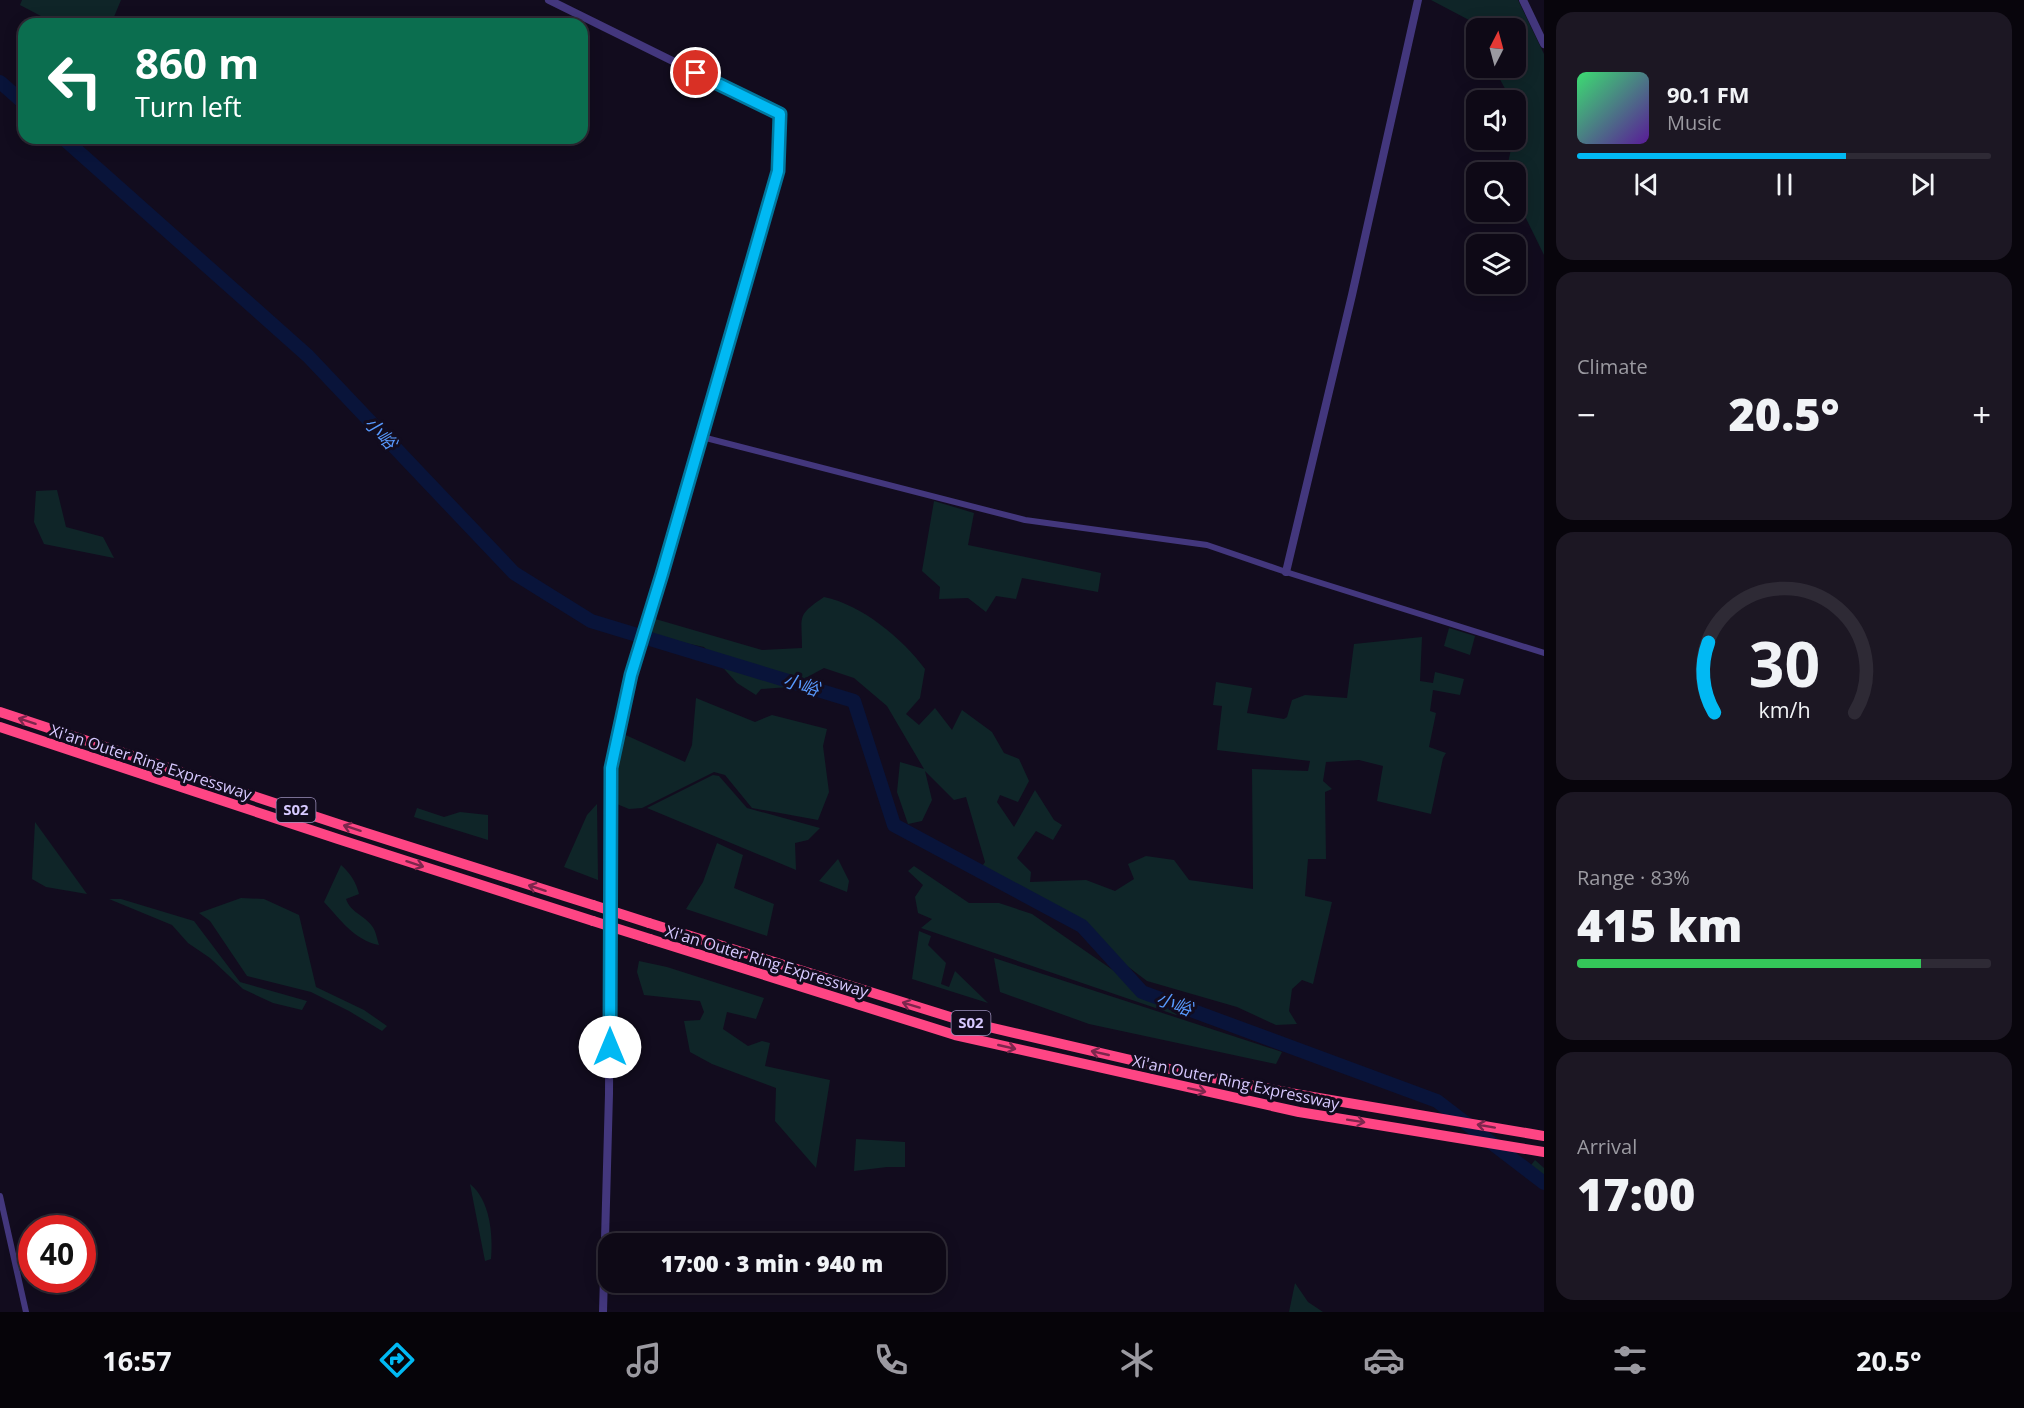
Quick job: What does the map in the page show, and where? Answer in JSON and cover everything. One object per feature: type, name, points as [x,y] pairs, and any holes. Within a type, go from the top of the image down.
[{"type":"highway","name":"Xi'an Outer Ring Expressway","points":[[0,712],[352,828],[963,1021],[1187,1073],[1301,1095],[1544,1136]]},
{"type":"highway","name":"Xi'an Outer Ring Expressway","points":[[0,727],[338,839],[956,1035],[1299,1112],[1544,1152]]},
{"type":"street","points":[[549,0],[585,18]]},
{"type":"street","points":[[1286,572],[1352,296],[1418,0]]},
{"type":"street","points":[[1523,0],[1544,44]]},
{"type":"street","points":[[588,19],[780,114],[778,171],[656,597],[631,675],[611,768],[609,1094],[603,1312]]},
{"type":"street","points":[[702,437],[1025,520],[1207,545],[1544,653]]},
{"type":"street","points":[[0,1196],[26,1312]]},
{"type":"green space","points":[[22,0],[121,0],[114,18],[45,18],[20,5]]},
{"type":"green space","points":[[1431,0],[1518,0],[1544,54],[1544,255],[1526,218],[1526,162],[1508,162],[1511,150],[1526,150],[1526,90],[1506,90],[1499,78],[1526,78],[1526,18],[1466,18]]},
{"type":"green space","points":[[57,490],[66,527],[103,537],[114,558],[44,544],[34,522],[36,491]]},
{"type":"green space","points":[[934,501],[974,513],[968,545],[1101,573],[1098,592],[1022,578],[1016,599],[996,596],[986,612],[968,598],[939,599],[940,587],[922,571]]},
{"type":"green space","points":[[824,597],[853,607],[880,624],[916,657],[925,669],[920,698],[906,714],[919,725],[935,708],[952,730],[962,710],[992,732],[1004,753],[1019,759],[1029,781],[1018,802],[1000,795],[997,802],[1014,827],[1035,790],[1054,820],[1062,825],[1053,840],[1036,831],[1017,858],[1031,872],[1030,882],[1086,880],[1115,891],[1134,879],[1128,864],[1146,856],[1174,860],[1189,880],[1253,889],[1252,769],[1308,771],[1310,761],[1217,750],[1222,706],[1213,705],[1216,682],[1252,688],[1247,713],[1284,719],[1287,717],[1292,700],[1305,695],[1347,698],[1354,644],[1422,637],[1420,681],[1433,683],[1435,672],[1464,679],[1460,695],[1433,690],[1430,711],[1436,713],[1429,747],[1446,753],[1431,814],[1377,801],[1383,766],[1359,760],[1326,762],[1323,781],[1332,789],[1325,792],[1326,859],[1308,859],[1305,896],[1332,902],[1313,984],[1302,980],[1292,989],[1289,1011],[1297,1024],[1276,1025],[1237,1007],[1147,981],[1053,910],[993,880],[976,875],[985,862],[966,797],[954,800],[925,771],[932,800],[922,821],[908,824],[897,792],[900,762],[924,769],[887,706],[854,678],[824,668],[789,687],[761,689],[756,695],[737,683],[704,647],[648,635],[652,618],[762,650],[802,648],[802,617],[809,608]]},
{"type":"green space","points":[[1449,628],[1475,636],[1470,655],[1444,646]]},
{"type":"green space","points":[[696,698],[755,722],[772,715],[827,729],[823,746],[829,792],[818,820],[752,808],[725,775],[714,772],[642,808],[629,809],[612,802],[612,762],[619,732],[685,762],[692,745]]},
{"type":"green space","points":[[713,775],[719,776],[747,808],[820,828],[808,840],[795,843],[796,870],[647,808]]},
{"type":"green space","points":[[597,804],[598,880],[564,867],[587,815]]},
{"type":"green space","points":[[417,808],[444,817],[460,812],[488,815],[488,840],[414,817]]},
{"type":"green space","points":[[35,822],[87,894],[46,887],[32,879]]},
{"type":"green space","points":[[717,843],[743,855],[734,888],[774,904],[767,936],[686,909],[703,882]]},
{"type":"green space","points":[[838,859],[849,881],[847,892],[819,881]]},
{"type":"green space","points":[[341,865],[353,878],[359,894],[346,899],[348,904],[372,926],[379,945],[355,934],[324,902]]},
{"type":"green space","points":[[914,866],[969,903],[999,903],[1032,914],[1179,1016],[921,928],[932,919],[918,913],[915,897],[923,885],[908,871]]},
{"type":"green space","points":[[241,898],[264,899],[299,915],[316,987],[364,1010],[387,1026],[382,1031],[311,992],[247,976],[210,921],[199,913]]},
{"type":"green space","points":[[109,899],[121,899],[194,921],[240,982],[307,1001],[302,1010],[273,1003],[243,989],[210,958],[188,943],[172,925]]},
{"type":"green space","points":[[919,931],[931,936],[928,945],[946,963],[941,984],[949,987],[955,971],[988,1003],[912,979]]},
{"type":"green space","points":[[994,958],[1282,1052],[1276,1064],[1089,1024],[1000,992]]},
{"type":"green space","points":[[639,961],[667,967],[764,998],[756,1019],[727,1012],[723,1029],[748,1046],[762,1041],[770,1043],[765,1066],[830,1080],[816,1168],[775,1121],[776,1088],[712,1064],[690,1052],[684,1021],[700,1020],[704,1012],[700,1001],[644,995],[637,972]]},
{"type":"green space","points":[[856,1139],[905,1142],[905,1167],[854,1171]]},
{"type":"green space","points":[[1535,1160],[1544,1168],[1544,1183],[1528,1169]]},
{"type":"green space","points":[[470,1184],[482,1199],[489,1218],[491,1259],[485,1261]]},
{"type":"green space","points":[[1295,1283],[1308,1302],[1323,1312],[1289,1312]]},
{"type":"waterway","name":"小峪","points":[[0,82],[18,98]]},
{"type":"waterway","name":"小峪","points":[[70,144],[308,356],[514,573],[591,621],[854,701],[894,825],[1082,926],[1142,992],[1437,1101],[1544,1183]]},
{"type":"route","points":[[610,1047],[611,768],[631,675],[778,171],[780,114],[696,73]]}]
